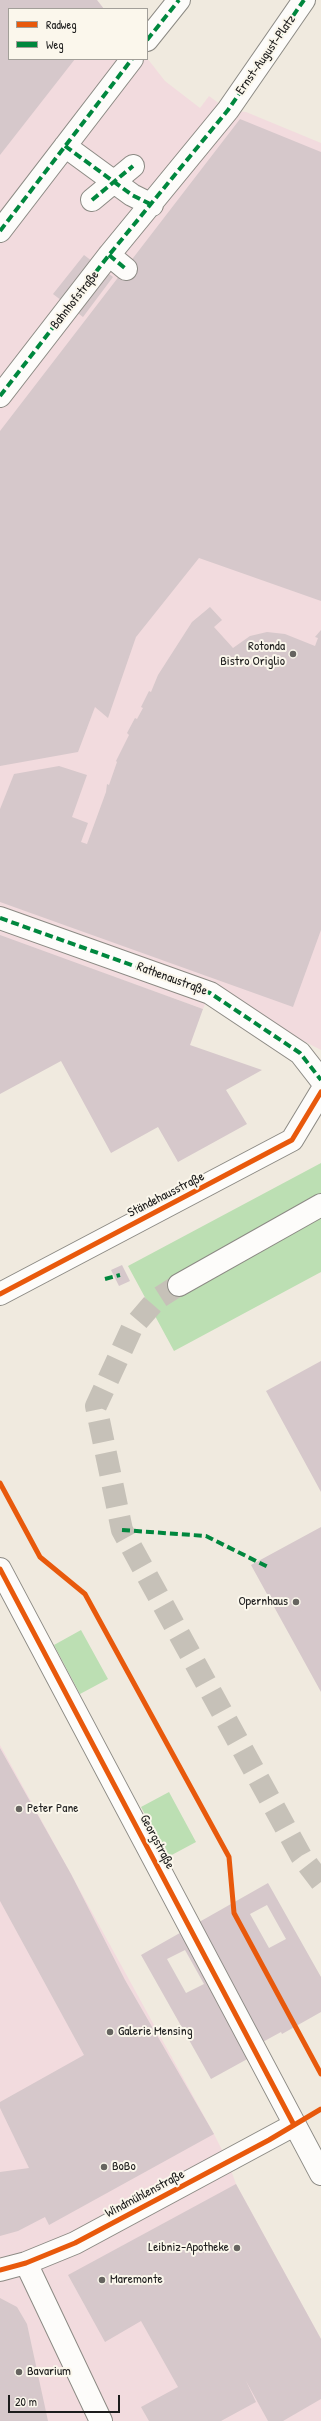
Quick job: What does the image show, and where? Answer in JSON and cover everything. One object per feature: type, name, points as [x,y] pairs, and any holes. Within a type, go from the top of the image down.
[{"type":"street","points":[[148,39],[179,0]]},
{"type":"street","name":"Ernst-August-Platz","points":[[228,110],[304,0]]},
{"type":"street","points":[[0,231],[131,60]]},
{"type":"street","name":"Bahnhofstraße","points":[[0,396],[109,255],[152,205],[228,110]]},
{"type":"street","points":[[65,146],[132,195],[152,205]]},
{"type":"street","points":[[92,200],[133,166]]},
{"type":"street","points":[[109,255],[126,269]]},
{"type":"street","name":"Rathenaustraße","points":[[0,918],[210,993],[300,1053],[321,1080]]},
{"type":"street","name":"Ständehausstraße","points":[[0,1294],[292,1140],[321,1092]]},
{"type":"street","points":[[179,1285],[321,1205]]},
{"type":"street","name":"Georgstraße","points":[[0,1570],[321,2174]]},
{"type":"street","name":"Windmühlenstraße","points":[[0,2270],[26,2262],[75,2243],[294,2125]]},
{"type":"street","points":[[26,2262],[101,2421]]},
{"type":"shaded area","points":[[0,0],[97,0],[103,8],[8,8],[8,60],[148,59],[165,81],[200,108],[209,96],[228,110],[246,112],[321,143],[321,1050],[210,993],[203,1009],[0,936]]},
{"type":"shaded area","points":[[0,1745],[214,2134],[228,2162],[236,2184],[321,2339],[321,2421],[0,2421]]},
{"type":"green space","points":[[321,1163],[321,1272],[174,1351],[128,1266]]},
{"type":"green space","points":[[81,1630],[108,1679],[80,1694],[54,1645]]},
{"type":"green space","points":[[169,1792],[196,1842],[168,1857],[141,1807]]},
{"type":"building","points":[[0,0],[97,0],[103,8],[8,8],[8,60],[74,60],[0,155]]},
{"type":"building","points":[[240,119],[321,152],[321,601],[199,558],[136,637],[108,718],[95,707],[78,752],[0,766],[0,431]]},
{"type":"building","points":[[84,255],[113,277],[83,317],[53,294]]},
{"type":"building","points":[[210,607],[222,620],[214,627],[233,648],[250,636],[267,632],[285,634],[315,646],[318,638],[315,637],[321,630],[321,930],[293,1007],[0,902],[0,809],[14,774],[59,766],[87,775],[72,817],[88,823],[81,842],[87,844],[106,792],[107,784],[109,785],[117,762],[116,761],[129,735],[127,733],[135,718],[137,719],[143,708],[141,707],[149,691],[151,692],[158,675],[192,622]]},
{"type":"building","points":[[0,935],[203,1009],[190,1045],[262,1070],[226,1090],[247,1124],[178,1162],[158,1127],[111,1153],[61,1061],[0,1094]]},
{"type":"building","points":[[122,1265],[130,1281],[119,1286],[111,1270]]},
{"type":"building","points":[[321,1361],[321,1492],[266,1391]]},
{"type":"building","name":"Opernhaus","points":[[321,1527],[321,1692],[251,1565]]},
{"type":"building","points":[[0,1748],[71,1874],[125,1980],[214,2134],[49,2225],[45,2217],[18,2231],[0,2236],[0,2172],[29,2168],[0,2108],[0,2102],[84,2055],[0,1901]]},
{"type":"building","points":[[268,1883],[321,1977],[321,2012],[282,2034],[281,2032],[248,2050],[251,2057],[211,2079],[141,1955]],"holes":[[[267,1905],[286,1939],[269,1948],[250,1914]],[[185,1950],[204,1984],[186,1993],[167,1959]]]},
{"type":"building","points":[[236,2184],[321,2339],[321,2399],[283,2421],[268,2421],[246,2381],[256,2402],[221,2421],[149,2421],[141,2407],[178,2387],[141,2321],[105,2342],[68,2275]]},
{"type":"building","name":"Bavarium","points":[[0,2298],[17,2307],[27,2324],[48,2421],[0,2421]]},
{"type":"tunnel","points":[[179,1285],[157,1299],[132,1328],[96,1406],[122,1530],[301,1856],[321,1882]]},
{"type":"marked path","points":[[148,39],[179,0]]},
{"type":"marked path","points":[[0,396],[109,255],[228,110],[304,0]]},
{"type":"marked path","points":[[0,231],[131,60]]},
{"type":"marked path","points":[[65,146],[132,195],[152,205]]},
{"type":"marked path","points":[[92,200],[133,166]]},
{"type":"marked path","points":[[109,255],[126,269]]},
{"type":"marked path","points":[[0,918],[210,993],[300,1053],[321,1080]]},
{"type":"marked path","points":[[105,1279],[120,1275]]},
{"type":"marked path","points":[[122,1530],[206,1536],[268,1567]]},
{"type":"cycle path","points":[[0,1294],[292,1140],[321,1092]]},
{"type":"cycle path","points":[[0,1483],[40,1557],[85,1594],[229,1857],[234,1913],[321,2074]]},
{"type":"cycle path","points":[[0,1569],[294,2125]]},
{"type":"cycle path","points":[[0,2270],[26,2263],[75,2243],[269,2140],[321,2109]]},
{"type":"place","name":"Rotonda Bistro Origlio","points":[[293,654]]},
{"type":"place","name":"Opernhaus","points":[[296,1602]]},
{"type":"place","name":"Peter Pane","points":[[19,1809]]},
{"type":"place","name":"Galerie Mensing","points":[[110,2032]]},
{"type":"place","name":"BoBo","points":[[104,2167]]},
{"type":"place","name":"Leibniz-Apotheke","points":[[237,2248]]},
{"type":"place","name":"Maremonte","points":[[102,2280]]},
{"type":"place","name":"Bavarium","points":[[19,2372]]}]
